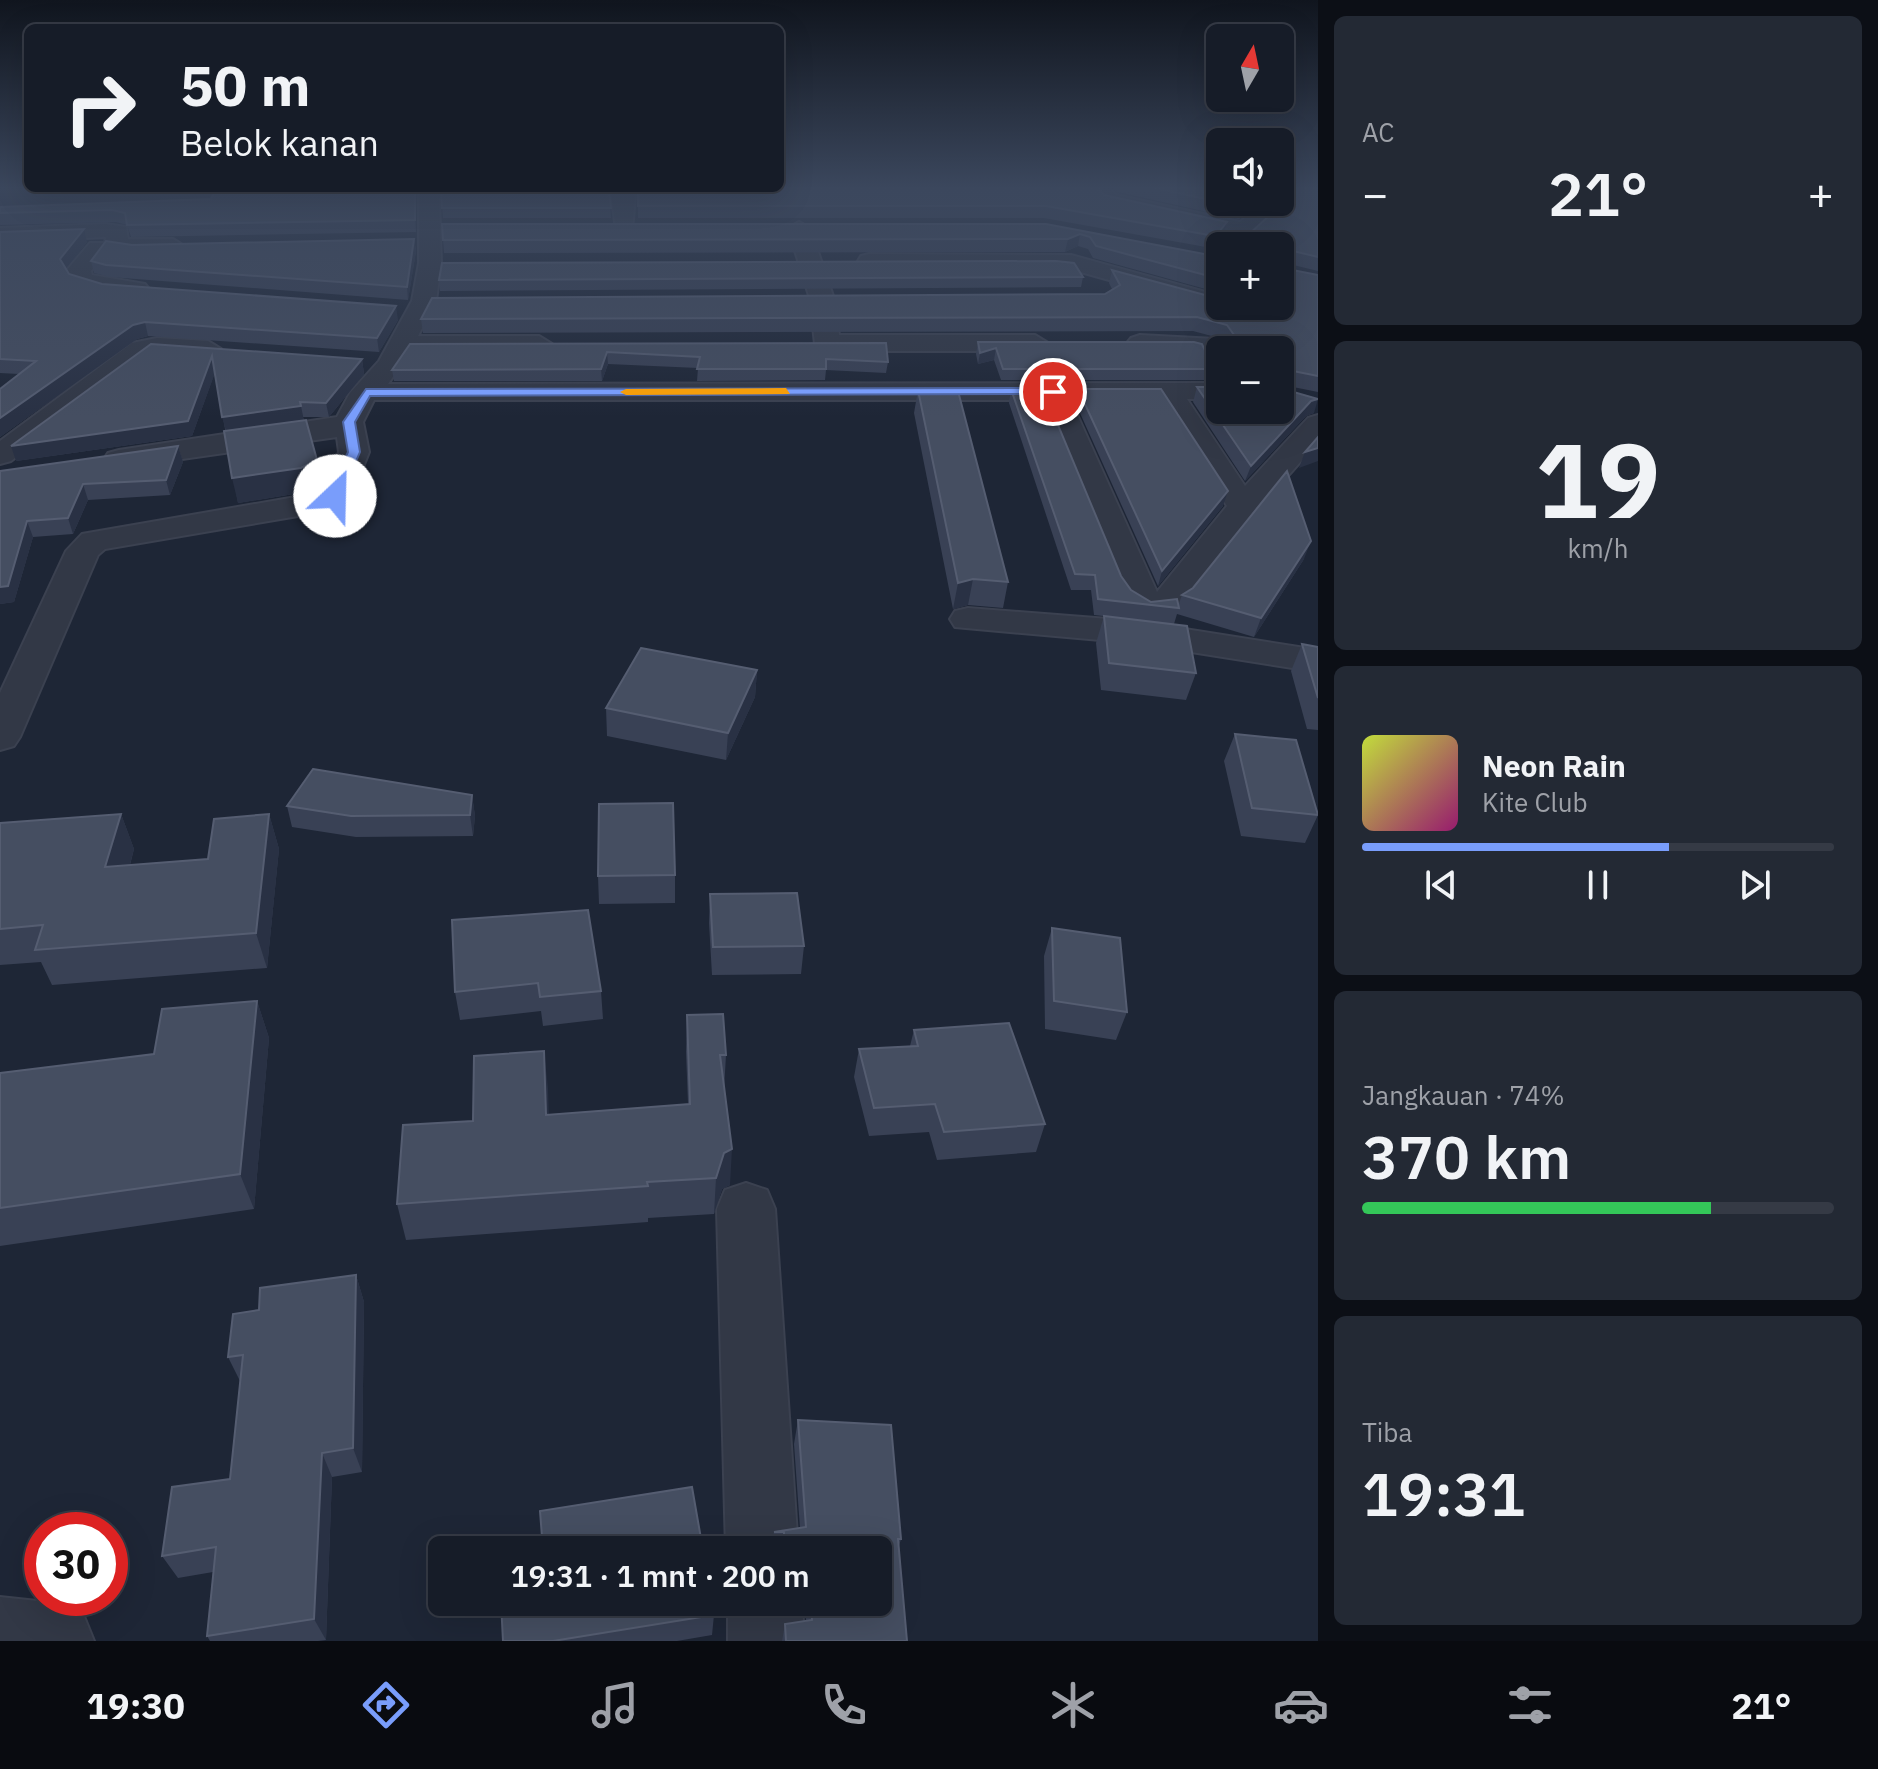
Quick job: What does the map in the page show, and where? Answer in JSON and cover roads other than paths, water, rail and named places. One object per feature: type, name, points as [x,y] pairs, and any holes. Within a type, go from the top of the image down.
[{"type":"street","points":[[87,264],[79,270],[82,279],[107,287],[154,291]]},
{"type":"street","points":[[92,463],[337,428],[359,405],[396,354],[422,306],[426,264]]},
{"type":"street","points":[[801,264],[822,299],[826,343],[837,392]]},
{"type":"street","points":[[1053,264],[1081,265],[1206,300]]},
{"type":"street","points":[[1081,265],[1102,295]]},
{"type":"street","points":[[790,299],[853,299]]},
{"type":"street","points":[[388,308],[456,300]]},
{"type":"street","points":[[795,343],[1065,343]]},
{"type":"street","points":[[1112,343],[1206,344]]},
{"type":"street","points":[[360,362],[396,354],[559,344]]},
{"type":"street","points":[[0,455],[141,349],[157,346],[238,352]]},
{"type":"street","points":[[359,405],[837,392],[1206,391]]},
{"type":"street","points":[[1053,392],[1137,590],[1141,618]]},
{"type":"street","points":[[1168,392],[1243,507]]},
{"type":"street","points":[[0,737],[83,551],[94,541],[316,503],[335,496],[354,452],[359,405]]},
{"type":"street","points":[[1141,618],[1172,597],[1243,507],[1314,409]]},
{"type":"street","points":[[0,475],[31,471]]},
{"type":"street","points":[[968,619],[1141,618],[1318,661]]},
{"type":"street","points":[[746,1209],[761,1536]]},
{"type":"street","points":[[765,1616],[766,1641]]},
{"type":"street","points":[[0,1634],[56,1641]]}]
